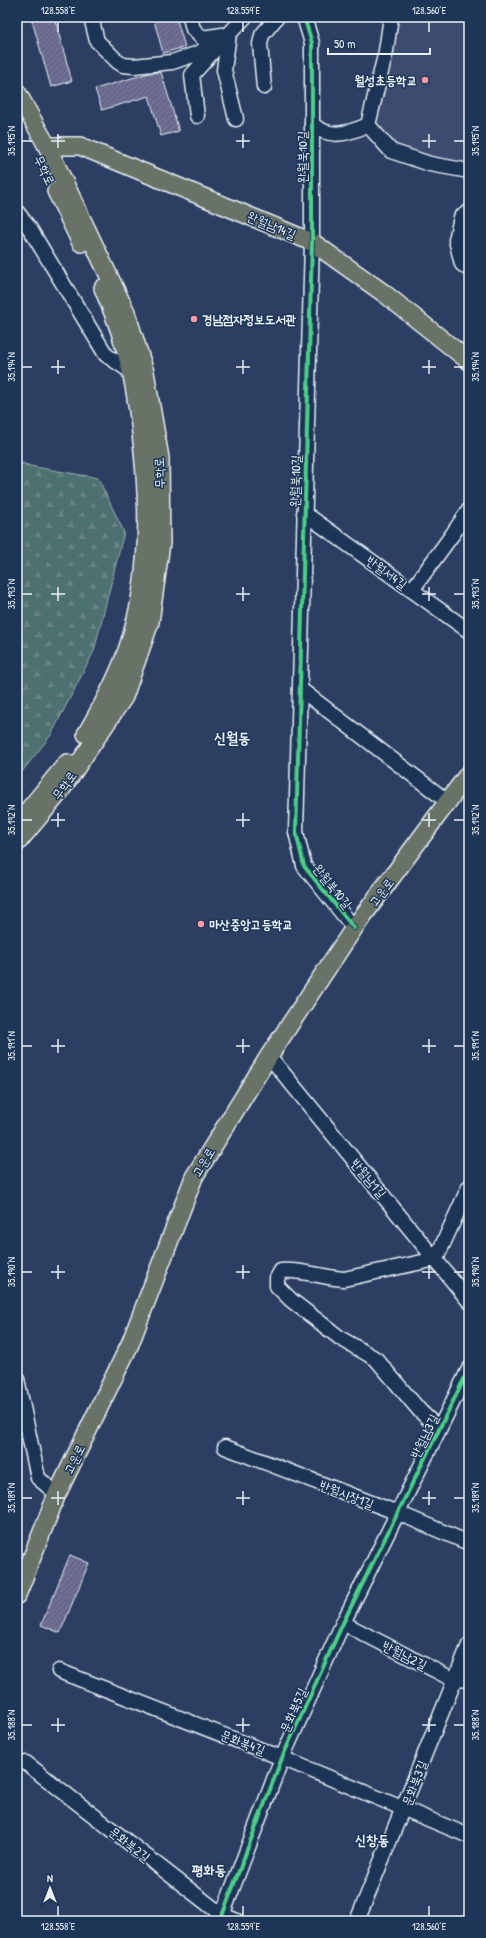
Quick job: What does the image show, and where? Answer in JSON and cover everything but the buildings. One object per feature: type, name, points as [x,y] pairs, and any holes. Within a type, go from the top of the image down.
[{"type":"main road","name":"무학로","points":[[17,92],[47,146],[126,312],[145,372],[160,458],[161,543],[150,622],[124,696],[59,793],[17,843]]},
{"type":"main road","name":"무학로","points":[[17,116],[45,167],[68,218],[101,281],[123,342],[138,409],[147,486],[144,571],[132,633],[123,660],[108,696],[85,737],[59,773],[17,824]]},
{"type":"main road","name":"완월남14길","points":[[47,146],[80,146],[312,242],[385,294],[468,359]]},
{"type":"main road","name":"고운로","points":[[17,1595],[57,1494],[130,1344],[194,1177],[269,1056],[354,928],[469,773]]},
{"type":"street","points":[[91,17],[97,42],[122,65],[134,66],[172,62],[199,53],[228,34]]},
{"type":"street","points":[[190,17],[193,28],[202,38],[228,34]]},
{"type":"street","points":[[197,116],[192,74],[245,17]]},
{"type":"street","points":[[264,87],[260,44],[262,35],[277,17]]},
{"type":"street","name":"완월북10길","points":[[304,17],[312,43],[312,242],[296,832],[304,866],[354,928]]},
{"type":"street","points":[[368,125],[386,51],[391,17]]},
{"type":"street","points":[[228,34],[224,70],[236,119]]},
{"type":"street","points":[[312,124],[331,134],[342,135],[368,125]]},
{"type":"street","points":[[368,125],[391,151],[430,164],[469,171]]},
{"type":"street","points":[[17,212],[34,236],[106,355],[130,371]]},
{"type":"street","points":[[469,212],[461,217],[456,240],[462,264],[469,269]]},
{"type":"street","points":[[412,590],[452,536],[469,510]]},
{"type":"street","name":"반월서4길","points":[[304,513],[469,631]]},
{"type":"street","points":[[300,689],[448,802]]},
{"type":"street","name":"반월남1길","points":[[269,1056],[469,1301]]},
{"type":"street","points":[[439,1429],[420,1411],[376,1360],[340,1338],[291,1300],[277,1286],[277,1278],[281,1271],[292,1270],[332,1279],[344,1279],[436,1260],[469,1187]]},
{"type":"street","name":"반월남3길","points":[[398,1513],[469,1368]]},
{"type":"street","points":[[17,1379],[38,1478],[57,1494]]},
{"type":"street","name":"반월시장1길","points":[[225,1447],[398,1513],[469,1543]]},
{"type":"street","name":"문화북5길","points":[[221,1918],[282,1758],[343,1623],[398,1513]]},
{"type":"street","name":"반월남2길","points":[[343,1623],[454,1680]]},
{"type":"street","name":"문화북3길","points":[[357,1921],[404,1809],[469,1645]]},
{"type":"street","name":"문화북4길","points":[[59,1671],[282,1758],[469,1836]]},
{"type":"street","points":[[454,1680],[469,1679]]},
{"type":"street","name":"문화북2길","points":[[26,1763],[221,1918],[237,1921]]},
{"type":"shaded area","name":"월성초등학교","points":[[394,17],[469,17],[469,163],[394,153],[370,127]]},
{"type":"green space","points":[[17,461],[30,466],[98,478],[124,532],[94,651],[51,735],[17,778]]},
{"type":"cycle path","points":[[304,17],[312,43],[312,242],[296,832],[304,866],[354,928]]},
{"type":"cycle path","points":[[220,1921],[282,1758],[343,1623],[469,1369]]},
{"type":"place","name":"월성초등학교","points":[[425,80]]},
{"type":"place","name":"경남점자정보도서관","points":[[194,319]]},
{"type":"place","name":"마산중앙고등학교","points":[[201,924]]},
{"type":"district","name":"신월동","points":[[232,738]]},
{"type":"district","name":"신창동","points":[[372,1840]]},
{"type":"district","name":"평화동","points":[[209,1870]]}]
